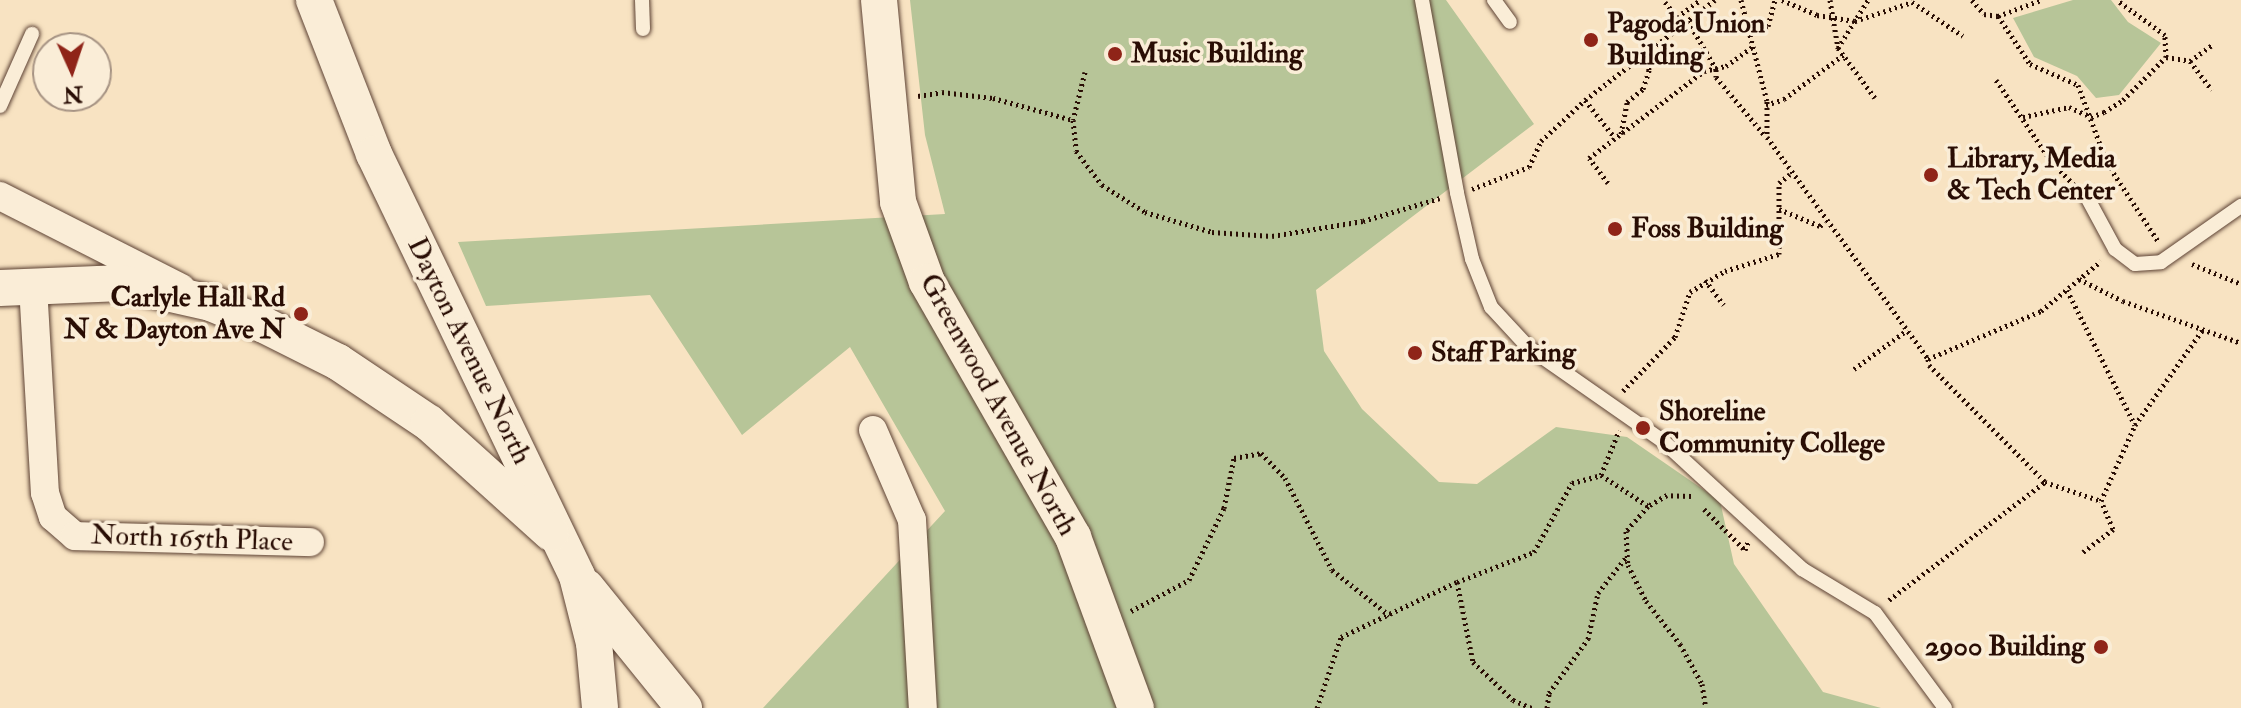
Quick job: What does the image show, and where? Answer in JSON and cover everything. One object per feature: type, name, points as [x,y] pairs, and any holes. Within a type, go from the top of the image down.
[{"type":"street","name":"Dayton Avenue North","points":[[314,0],[374,154],[555,537],[577,576],[600,700]]},
{"type":"street","name":"Greenwood Avenue North","points":[[879,0],[886,102],[898,202],[927,282],[1073,537],[1136,708]]},
{"type":"street","points":[[0,196],[211,303],[338,362],[429,423],[555,537]]},
{"type":"street","points":[[16,287],[122,283],[211,303]]},
{"type":"street","name":"North 165th Place","points":[[16,287],[45,493],[53,517],[75,536],[310,542]]},
{"type":"street","points":[[451,444],[478,435],[489,422],[492,400]]},
{"type":"street","points":[[873,430],[912,520],[923,708]]},
{"type":"street","points":[[577,576],[684,708]]},
{"type":"street","points":[[600,700],[624,673],[655,675]]},
{"type":"lane","points":[[642,0],[643,29]]},
{"type":"lane","points":[[1422,0],[1457,193],[1481,290],[1516,337],[1664,442],[1802,569],[1881,619],[1945,708]]},
{"type":"lane","points":[[1494,0],[1510,22]]},
{"type":"lane","points":[[0,106],[32,34]]},
{"type":"lane","points":[[2088,199],[2115,249],[2135,264],[2161,262],[2241,206]]},
{"type":"path","points":[[1665,2],[1677,17],[1700,0]]},
{"type":"path","points":[[1085,72],[1073,120],[1076,151],[1102,185],[1145,212],[1212,232],[1272,236],[1363,221],[1457,193],[1529,167],[1541,141],[1585,100],[1715,0]]},
{"type":"path","points":[[1741,0],[1766,105],[1767,137]]},
{"type":"path","points":[[1749,33],[1768,26],[1775,0]]},
{"type":"path","points":[[1782,0],[1831,18],[1855,21],[1912,2],[1963,36]]},
{"type":"path","points":[[1830,0],[1838,48],[1875,98]]},
{"type":"path","points":[[1838,48],[1868,0]]},
{"type":"path","points":[[1972,0],[1984,14],[1998,16],[2041,0]]},
{"type":"path","points":[[2091,117],[2123,100],[2166,57],[2165,35],[2117,0]]},
{"type":"path","points":[[1998,16],[2030,64],[2078,85],[2107,163],[2172,255],[2241,284]]},
{"type":"path","points":[[1688,21],[1716,69],[1716,77],[1767,137],[1790,174],[1907,330],[1929,365],[2045,482],[2101,501]]},
{"type":"path","points":[[2190,61],[2213,44]]},
{"type":"path","points":[[1608,183],[1589,158],[1704,71],[1716,69],[1753,47]]},
{"type":"path","points":[[1618,136],[1627,102],[1646,80],[1646,52]]},
{"type":"path","points":[[1766,105],[1784,99],[1843,55]]},
{"type":"path","points":[[2166,57],[2190,61],[2212,90]]},
{"type":"path","points":[[1996,80],[2052,162],[2088,199]]},
{"type":"path","points":[[886,102],[942,92],[993,98],[1073,120]]},
{"type":"path","points":[[1585,100],[1618,136]]},
{"type":"path","points":[[2023,117],[2069,107],[2091,117]]},
{"type":"path","points":[[1623,391],[1675,337],[1684,303],[1705,280],[1779,254],[1779,183],[1790,174]]},
{"type":"path","points":[[1779,209],[1820,226],[1825,222]]},
{"type":"path","points":[[1928,359],[2041,311],[2115,249]]},
{"type":"path","points":[[2079,279],[2123,301],[2241,343]]},
{"type":"path","points":[[1705,280],[1724,305]]},
{"type":"path","points":[[2067,290],[2135,425]]},
{"type":"path","points":[[2083,552],[2113,529],[2101,501],[2135,425],[2204,328]]},
{"type":"path","points":[[1854,369],[1907,330]]},
{"type":"path","points":[[1601,475],[1620,428]]},
{"type":"path","points":[[1106,623],[1189,580],[1224,508],[1234,458],[1261,453],[1285,478],[1332,570],[1389,615]]},
{"type":"path","points":[[1317,708],[1341,637],[1457,582],[1534,552],[1572,483],[1601,475],[1648,506]]},
{"type":"path","points":[[1890,601],[2045,482]]},
{"type":"path","points":[[1706,708],[1702,684],[1680,644],[1646,601],[1628,555],[1626,531],[1648,506],[1667,495],[1689,494],[1745,550],[1757,525]]},
{"type":"path","points":[[1547,708],[1549,693],[1588,639],[1598,593],[1628,555]]},
{"type":"path","points":[[1457,582],[1473,662],[1513,700],[1532,708]]},
{"type":"green space","points":[[910,0],[1446,0],[1534,124],[1316,290],[1324,351],[1362,409],[1439,482],[1477,484],[1556,427],[1627,437],[1720,501],[1734,564],[1823,692],[1881,708],[763,708],[945,511],[850,347],[742,435],[650,295],[486,306],[458,242],[945,214],[925,135]]},
{"type":"green space","points":[[2073,0],[2111,0],[2128,22],[2161,43],[2119,95],[2096,98],[2077,76],[2034,57],[2013,18]]},
{"type":"place","name":"Pagoda Union Building","points":[[1591,40]]},
{"type":"place","name":"Music Building","points":[[1115,54]]},
{"type":"place","name":"Library, Media & Tech Center","points":[[1931,175]]},
{"type":"place","name":"Foss Building","points":[[1615,229]]},
{"type":"place","name":"Carlyle Hall Rd N & Dayton Ave N","points":[[301,314]]},
{"type":"place","name":"Staff Parking","points":[[1415,353]]},
{"type":"place","name":"Shoreline Community College","points":[[1643,428]]},
{"type":"place","name":"2900 Building","points":[[2101,647]]}]
